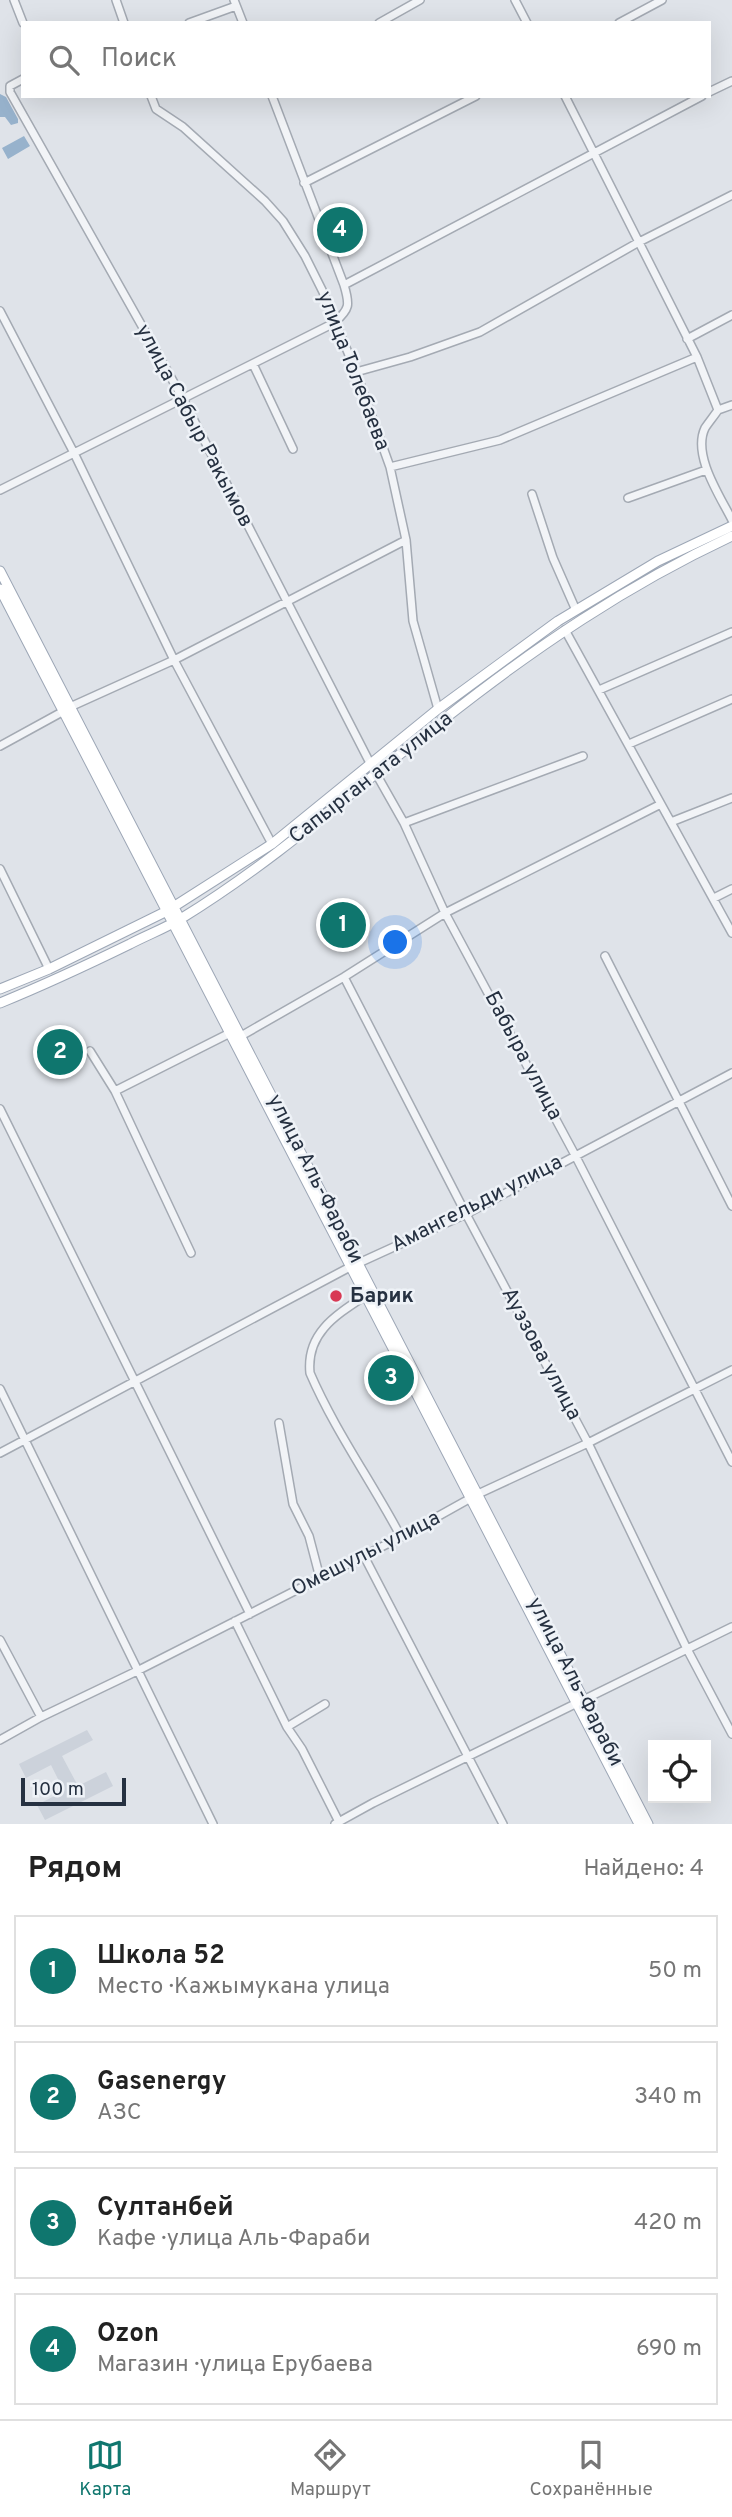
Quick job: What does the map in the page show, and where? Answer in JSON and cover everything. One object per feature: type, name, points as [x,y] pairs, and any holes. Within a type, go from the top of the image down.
[{"type":"main road","name":"Сапырган ата улица","points":[[0,989],[50,970],[170,908],[272,844],[438,709],[575,608],[658,561],[732,526]]},
{"type":"main road","name":"Сапырган ата улица","points":[[0,1003],[53,981],[176,921],[277,852],[445,718],[565,630],[627,589],[732,536]]},
{"type":"main road","name":"улица Аль-Фараби","points":[[0,571],[66,709]]},
{"type":"main road","name":"улица Аль-Фараби","points":[[0,589],[66,709],[235,1033],[579,1701],[639,1824]]},
{"type":"main road","name":"улица Аль-Фараби","points":[[354,1265],[365,1296],[474,1497]]},
{"type":"main road","name":"улица Аль-Фараби","points":[[579,1701],[648,1824]]},
{"type":"street","points":[[14,0],[22,21]]},
{"type":"street","points":[[116,0],[123,21]]},
{"type":"street","points":[[383,21],[420,0]]},
{"type":"street","points":[[515,0],[526,21]]},
{"type":"street","points":[[623,21],[662,0]]},
{"type":"street","points":[[194,21],[235,3],[242,21]]},
{"type":"street","name":"улица Сабыр Ракымов","points":[[21,80],[10,86],[10,92],[181,397],[370,763]]},
{"type":"street","points":[[711,91],[732,80]]},
{"type":"street","name":"улица Толебаева","points":[[152,98],[156,109],[183,127],[245,181],[283,221],[306,256],[356,372],[390,467],[406,540],[413,621],[438,709]]},
{"type":"street","points":[[0,490],[181,397],[334,323],[346,312],[349,302],[344,285],[273,98]]},
{"type":"street","points":[[304,183],[472,98]]},
{"type":"street","points":[[566,98],[697,357],[718,410]]},
{"type":"street","points":[[344,285],[698,98]]},
{"type":"street","points":[[356,372],[410,357],[481,332],[639,242],[732,195]]},
{"type":"street","points":[[0,312],[74,453],[174,660],[272,844]]},
{"type":"street","points":[[687,339],[732,315]]},
{"type":"street","points":[[390,467],[500,440],[697,357]]},
{"type":"street","points":[[253,363],[293,449]]},
{"type":"street","points":[[732,405],[718,410],[704,430],[702,449],[706,470],[732,520]]},
{"type":"street","points":[[628,498],[706,470]]},
{"type":"street","points":[[532,494],[553,558],[575,608]]},
{"type":"street","points":[[0,746],[66,709],[174,660],[406,540]]},
{"type":"street","points":[[565,630],[629,744],[659,805],[732,933]]},
{"type":"street","points":[[599,690],[732,632]]},
{"type":"street","points":[[629,744],[732,698]]},
{"type":"street","points":[[404,823],[583,755]]},
{"type":"street","name":"Бабыра улица","points":[[370,763],[404,823],[445,913],[575,1155],[732,1462]]},
{"type":"street","points":[[671,822],[732,798]]},
{"type":"street","points":[[116,1091],[344,977],[445,913],[659,805]]},
{"type":"street","points":[[0,869],[50,970]]},
{"type":"street","points":[[714,898],[732,889]]},
{"type":"street","points":[[605,956],[732,1206]]},
{"type":"street","name":"Ауэзова улица","points":[[344,977],[588,1443],[687,1649],[732,1734]]},
{"type":"street","points":[[90,1051],[116,1091],[191,1253]]},
{"type":"street","name":"Амангельди улица","points":[[0,1453],[354,1265],[466,1214],[732,1073]]},
{"type":"street","points":[[0,1109],[137,1381],[250,1614]]},
{"type":"street","points":[[365,1296],[324,1325],[315,1340],[309,1362],[310,1373],[344,1442],[377,1491],[401,1537]]},
{"type":"street","name":"Омешулы улица","points":[[0,1740],[364,1556],[474,1497],[732,1370]]},
{"type":"street","points":[[0,1389],[213,1824]]},
{"type":"street","points":[[279,1423],[293,1504],[309,1536],[320,1578]]},
{"type":"street","points":[[364,1556],[503,1824]]},
{"type":"street","points":[[235,1621],[287,1727],[302,1749],[337,1823],[466,1756],[732,1627]]},
{"type":"street","points":[[0,1640],[41,1717]]},
{"type":"street","points":[[287,1727],[325,1704]]},
{"type":"shaded area","points":[[87,1730],[93,1740],[62,1756],[78,1786],[106,1772],[113,1786],[45,1820],[37,1805],[64,1791],[51,1765],[26,1778],[19,1764]]},
{"type":"water","points":[[0,94],[6,97],[18,123],[11,125],[5,117],[0,117]]},
{"type":"water","points":[[24,136],[30,146],[8,159],[2,148]]},
{"type":"place","name":"Ozon","points":[[340,230]]},
{"type":"place","name":"Школа 52","points":[[343,925]]},
{"type":"place","name":"Gasenergy","points":[[60,1052]]},
{"type":"place","name":"Барик","points":[[336,1296]]},
{"type":"place","name":"Султанбей","points":[[391,1378]]}]
